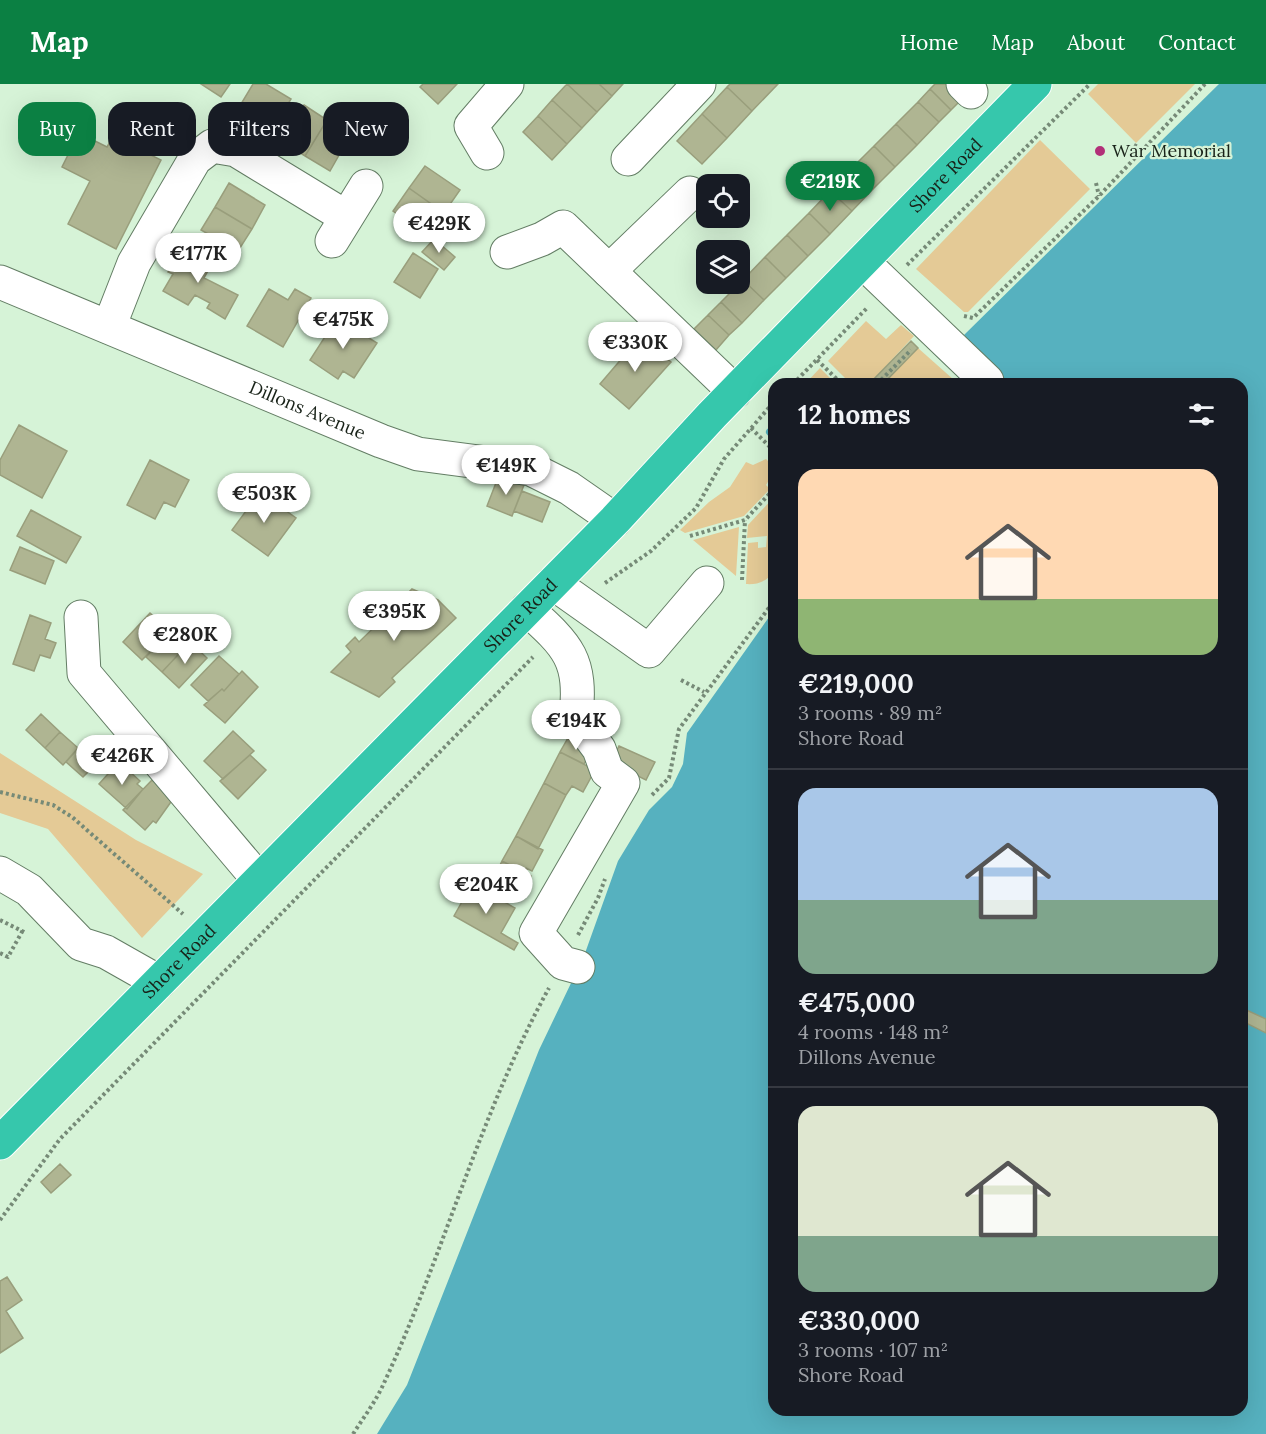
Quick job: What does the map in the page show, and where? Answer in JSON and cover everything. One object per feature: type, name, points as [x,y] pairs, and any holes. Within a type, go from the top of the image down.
[{"type":"highway","name":"Shore Road","points":[[0,1143],[615,520],[735,392],[1035,84]]},
{"type":"street","points":[[487,153],[471,126],[507,84]]},
{"type":"street","points":[[628,159],[699,84]]},
{"type":"street","points":[[109,327],[134,263],[195,159],[212,146],[236,150],[339,229],[366,186]]},
{"type":"street","points":[[609,270],[690,193]]},
{"type":"street","points":[[507,252],[542,239],[563,227],[735,392]]},
{"type":"street","points":[[863,262],[934,327],[984,378]]},
{"type":"street","name":"Dillons Avenue","points":[[0,282],[418,454],[531,469],[569,488],[615,520]]},
{"type":"street","points":[[553,583],[650,651],[707,583]]},
{"type":"street","points":[[527,609],[555,634],[574,659],[579,692],[576,718],[599,749],[607,771],[623,783],[536,933],[571,965]]},
{"type":"street","points":[[81,617],[84,673],[259,880]]},
{"type":"street","points":[[0,873],[15,880],[39,900],[81,944],[106,952],[159,982]]},
{"type":"path","points":[[799,378],[888,285],[1090,84]]},
{"type":"path","points":[[883,378],[949,314],[973,318],[1099,196],[1205,84]]},
{"type":"path","points":[[1134,145],[1142,149]]},
{"type":"path","points":[[1096,183],[1099,196]]},
{"type":"path","points":[[817,360],[836,378]]},
{"type":"path","points":[[583,605],[599,588],[651,551],[696,508],[724,459],[768,409]]},
{"type":"path","points":[[751,428],[768,445]]},
{"type":"path","points":[[690,536],[745,520],[768,495]]},
{"type":"path","points":[[742,580],[745,520]]},
{"type":"path","points":[[648,800],[669,778],[679,729],[704,692],[768,609]]},
{"type":"path","points":[[0,1220],[60,1139],[555,634]]},
{"type":"path","points":[[681,680],[704,692]]},
{"type":"path","points":[[0,792],[53,805],[72,817],[206,934]]},
{"type":"path","points":[[353,1434],[383,1385],[476,1149],[535,1012],[571,965],[608,869]]},
{"type":"path","points":[[0,953],[8,957],[39,900]]},
{"type":"shaded area","points":[[1098,84],[1195,84],[1136,143],[1088,94]]},
{"type":"shaded area","points":[[1040,140],[1090,189],[968,312],[964,312],[916,269]]},
{"type":"shaded area","points":[[866,321],[886,339],[901,325],[914,336],[875,378],[845,378],[828,361]]},
{"type":"shaded area","points":[[918,348],[952,378],[889,378]]},
{"type":"shaded area","points":[[820,368],[830,378],[811,378]]},
{"type":"shaded area","points":[[766,459],[768,461],[766,485],[768,491],[744,516],[685,533],[680,530],[709,502],[730,487],[746,462],[753,465]]},
{"type":"shaded area","points":[[768,503],[768,578],[754,584],[746,584],[748,543],[758,542],[758,548],[766,547],[767,536],[747,538],[748,525]]},
{"type":"shaded area","points":[[739,527],[736,576],[693,540]]},
{"type":"shaded area","points":[[0,753],[136,840],[203,874],[142,938],[48,829],[0,813]]},
{"type":"water","points":[[1219,84],[1266,84],[1266,1434],[377,1434],[407,1385],[539,1050],[584,956],[618,861],[649,810],[672,787],[683,764],[687,733],[768,618],[768,1416],[1248,1416],[1248,378],[959,378],[933,353],[942,345],[981,354],[964,335]]},
{"type":"building","points":[[201,84],[230,84],[221,97]]},
{"type":"building","points":[[253,84],[266,84],[291,99],[289,102],[242,102]]},
{"type":"building","points":[[423,84],[457,84],[438,104],[420,87]]},
{"type":"building","points":[[567,84],[599,84],[612,96],[597,112]]},
{"type":"building","points":[[567,84],[597,112],[582,128],[552,100]]},
{"type":"building","points":[[599,84],[623,84],[612,96]]},
{"type":"building","points":[[730,84],[778,84],[752,111],[727,87]]},
{"type":"building","points":[[935,84],[949,84],[963,98],[951,110],[930,89]]},
{"type":"building","points":[[727,87],[752,111],[727,138],[702,114]]},
{"type":"building","points":[[930,89],[951,110],[939,122],[918,102]]},
{"type":"building","points":[[552,100],[582,128],[567,144],[538,116]]},
{"type":"building","points":[[918,102],[939,122],[917,145],[896,124]]},
{"type":"building","points":[[311,110],[323,117],[323,127],[311,146]]},
{"type":"building","points":[[702,114],[727,138],[702,164],[677,141]]},
{"type":"building","points":[[538,116],[567,144],[552,160],[523,132]]},
{"type":"building","points":[[896,124],[917,145],[895,167],[874,146]]},
{"type":"building","points":[[323,127],[323,156],[339,156],[330,171],[305,156],[311,156],[311,146]]},
{"type":"building","points":[[96,142],[107,147],[108,145],[108,156],[153,156],[161,160],[116,249],[68,224],[90,181],[62,167],[68,156],[96,156]]},
{"type":"building","points":[[874,146],[895,167],[873,189],[852,168]]},
{"type":"building","points":[[425,166],[460,190],[444,213],[409,188]]},
{"type":"building","points":[[852,168],[873,189],[852,211],[830,191]]},
{"type":"building","points":[[229,183],[265,205],[252,229],[215,207]]},
{"type":"building","points":[[409,188],[444,213],[428,236],[393,211]]},
{"type":"building","points":[[830,191],[852,211],[830,234],[809,213]]},
{"type":"building","points":[[215,207],[252,229],[238,251],[201,230]]},
{"type":"building","points":[[809,213],[830,234],[808,256],[787,235]]},
{"type":"building","points":[[787,235],[808,256],[786,278],[765,257]]},
{"type":"building","points":[[434,239],[455,257],[444,270],[422,252]]},
{"type":"building","points":[[188,248],[213,262],[204,278],[238,295],[225,319],[207,308],[210,303],[195,295],[188,305],[163,291],[173,274],[168,272],[177,257],[181,259]]},
{"type":"building","points":[[413,253],[438,269],[420,298],[394,282]]},
{"type":"building","points":[[765,257],[786,278],[764,300],[750,287],[750,273]]},
{"type":"building","points":[[750,287],[764,300],[742,323],[721,302],[729,294],[750,294]]},
{"type":"building","points":[[269,289],[288,300],[295,289],[311,298],[283,347],[247,326]]},
{"type":"building","points":[[721,302],[742,323],[729,335],[708,315]]},
{"type":"building","points":[[708,315],[729,335],[716,350],[694,329]]},
{"type":"building","points":[[337,318],[377,343],[354,378],[343,371],[338,379],[310,360]]},
{"type":"building","points":[[641,336],[671,362],[629,409],[600,384]]},
{"type":"building","points":[[911,341],[918,348],[889,378],[875,378]]},
{"type":"building","points":[[19,425],[67,451],[42,498],[0,475],[0,460]]},
{"type":"building","points":[[150,460],[189,480],[175,507],[164,502],[155,519],[127,505]]},
{"type":"building","points":[[499,475],[524,485],[512,516],[487,506]]},
{"type":"building","points":[[522,491],[550,502],[542,522],[514,511]]},
{"type":"building","points":[[260,492],[296,518],[268,556],[232,530]]},
{"type":"building","points":[[31,510],[81,537],[66,563],[17,536]]},
{"type":"building","points":[[20,547],[54,561],[45,584],[10,570]]},
{"type":"building","points":[[412,589],[438,600],[456,618],[392,678],[395,682],[379,697],[331,672],[351,652],[346,646],[355,637],[359,642],[394,608],[388,602],[397,594],[402,599]]},
{"type":"building","points":[[150,613],[167,628],[158,638],[161,641],[142,660],[123,642]]},
{"type":"building","points":[[30,615],[51,623],[45,639],[56,643],[50,658],[40,655],[34,671],[13,664]]},
{"type":"building","points":[[171,624],[190,642],[162,672],[146,657],[161,641],[158,638]]},
{"type":"building","points":[[190,642],[207,658],[179,688],[162,672]]},
{"type":"building","points":[[219,656],[239,674],[224,691],[222,689],[208,701],[191,685]]},
{"type":"building","points":[[242,671],[258,687],[225,723],[204,705],[222,689],[224,691]]},
{"type":"building","points":[[41,714],[60,732],[45,748],[26,730]]},
{"type":"building","points":[[233,731],[254,751],[223,779],[204,761]]},
{"type":"building","points":[[60,732],[78,748],[63,765],[45,748]]},
{"type":"building","points":[[568,738],[592,751],[584,764],[560,752]]},
{"type":"building","points":[[81,745],[99,761],[83,777],[66,762]]},
{"type":"building","points":[[619,746],[655,762],[646,780],[611,763]]},
{"type":"building","points":[[560,752],[595,770],[583,792],[572,786],[566,795],[544,783]]},
{"type":"building","points":[[250,755],[266,770],[238,799],[220,781]]},
{"type":"building","points":[[116,765],[125,773],[128,770],[140,781],[137,784],[143,789],[127,809],[99,784]]},
{"type":"building","points":[[152,780],[173,799],[156,823],[153,821],[145,830],[123,810]]},
{"type":"building","points":[[544,783],[566,795],[538,849],[516,836]]},
{"type":"building","points":[[516,836],[543,850],[532,871],[526,868],[524,872],[502,861]]},
{"type":"building","points":[[502,861],[531,876],[520,897],[511,892],[506,903],[487,892]]},
{"type":"building","points":[[472,884],[515,908],[501,933],[518,943],[514,950],[454,916]]},
{"type":"building","points":[[1248,1011],[1266,1019],[1266,1033],[1248,1024]]},
{"type":"building","points":[[60,1164],[71,1175],[51,1193],[41,1182]]},
{"type":"building","points":[[7,1277],[22,1300],[6,1311],[23,1338],[0,1353],[0,1281]]},
{"type":"place","name":"War Memorial","points":[[1100,151]]}]
